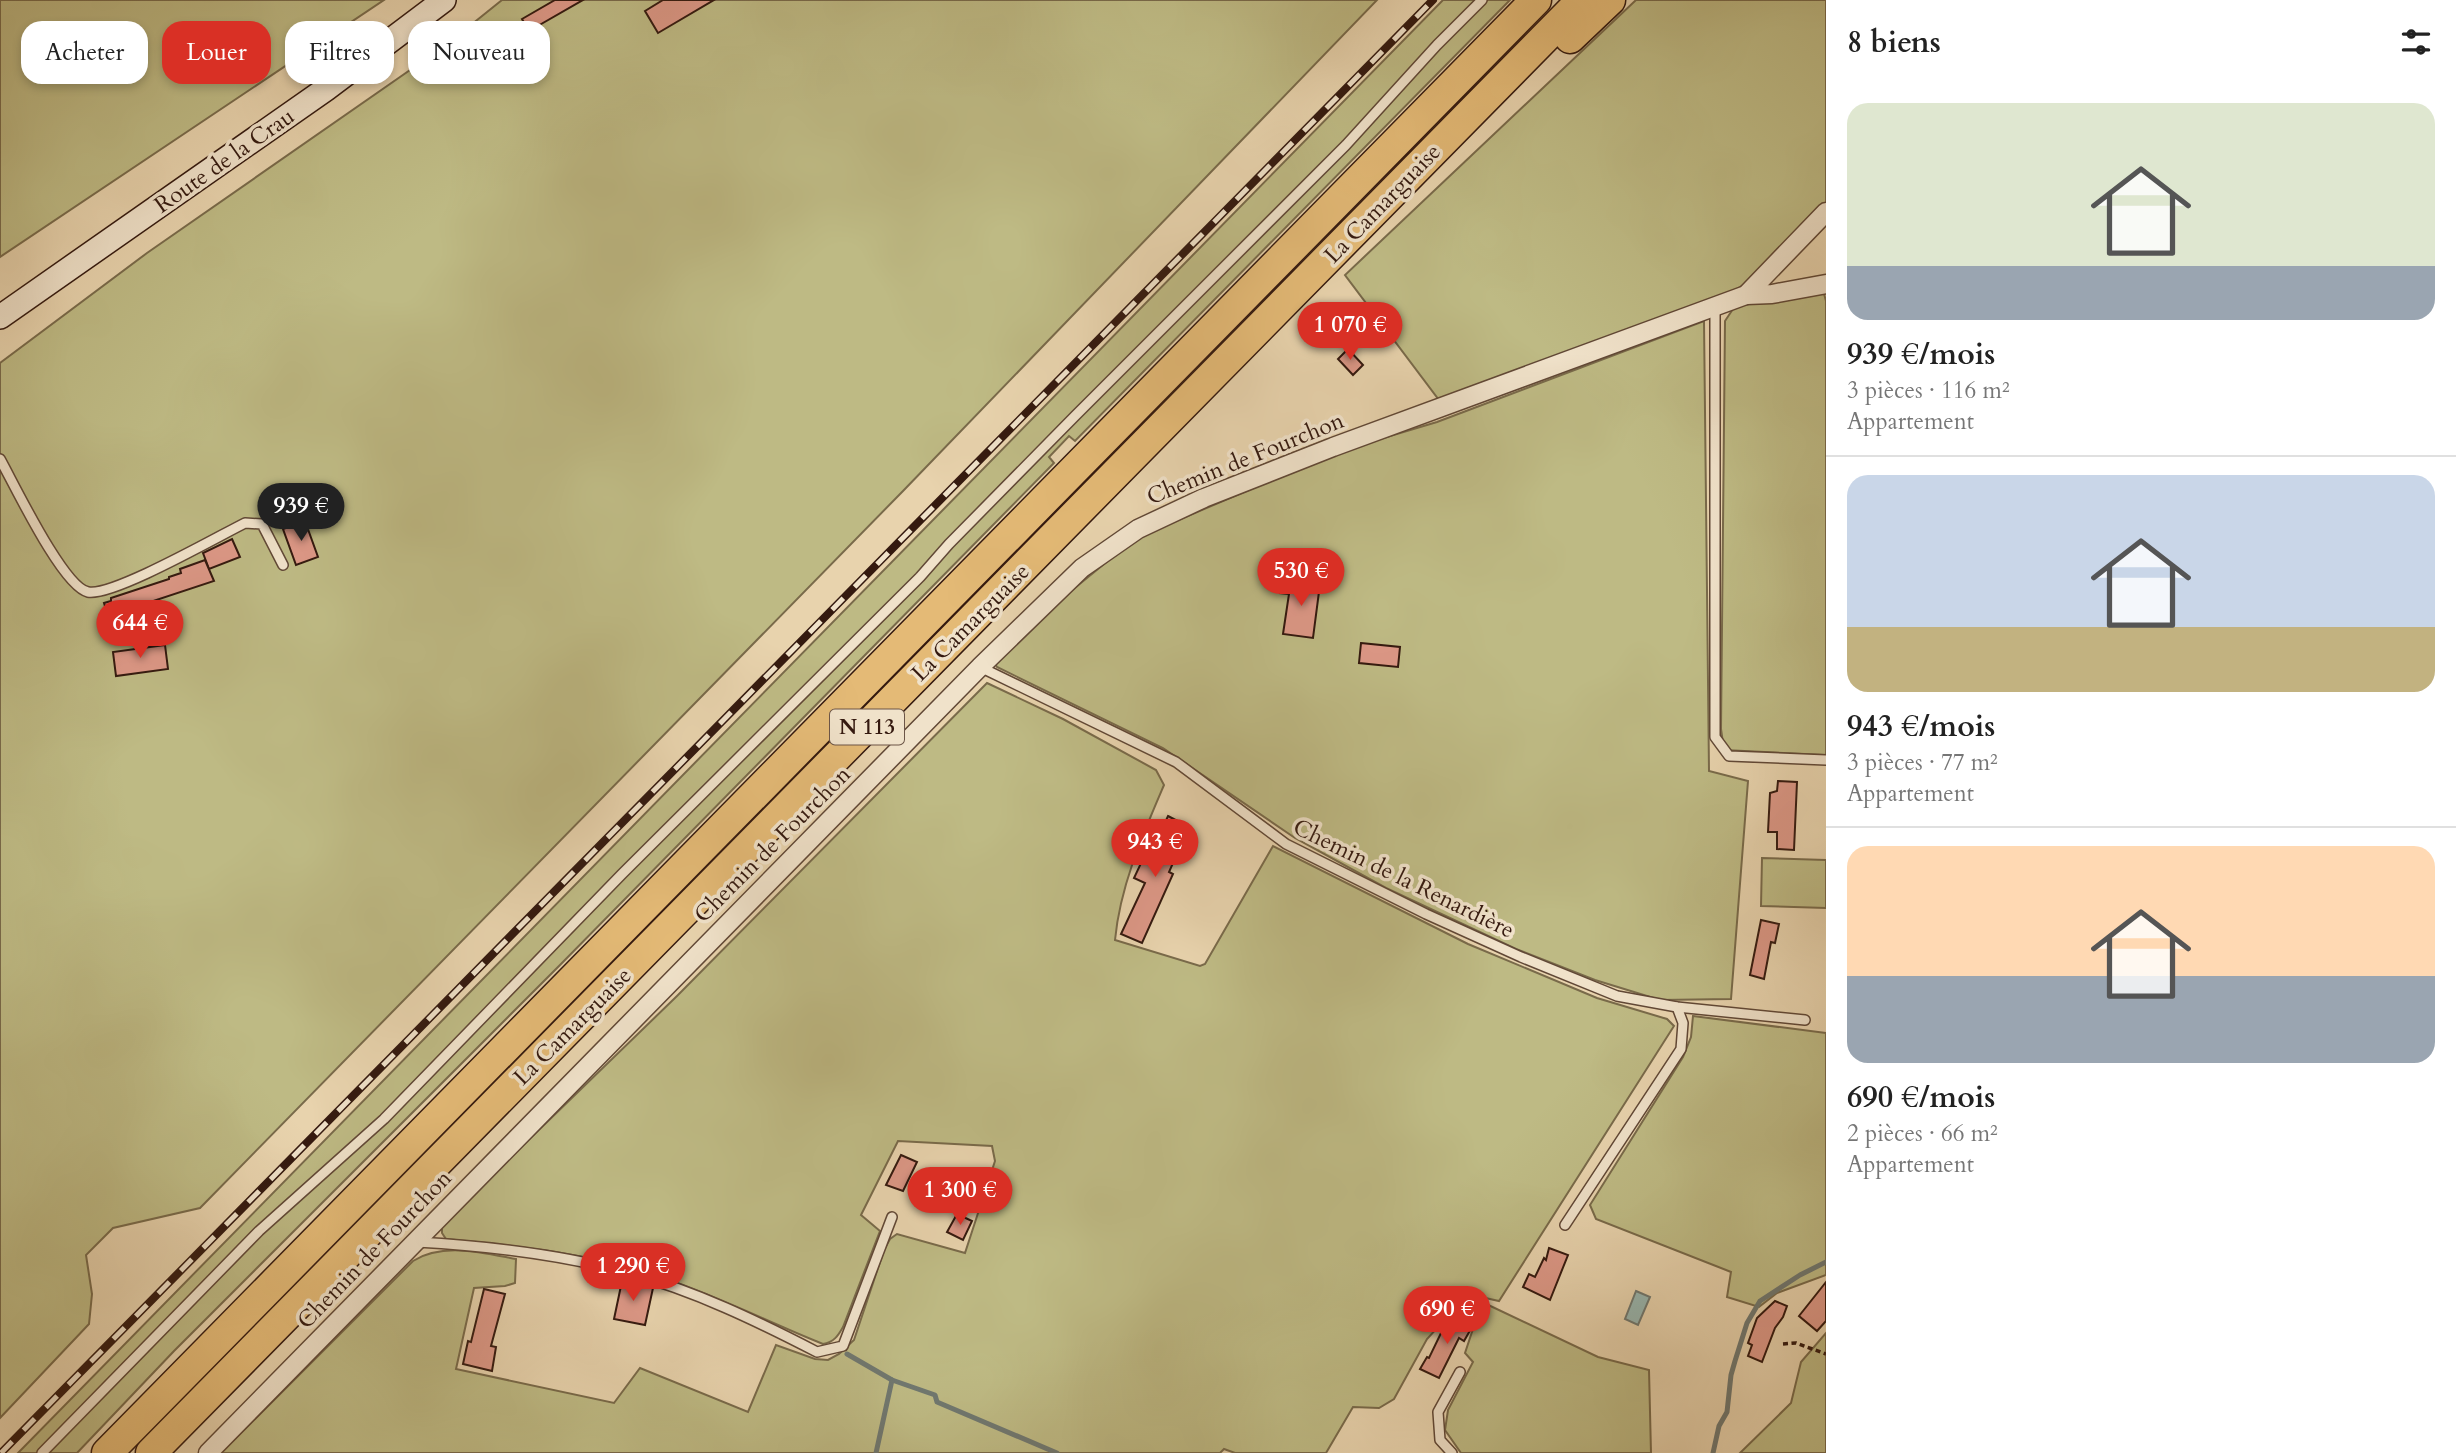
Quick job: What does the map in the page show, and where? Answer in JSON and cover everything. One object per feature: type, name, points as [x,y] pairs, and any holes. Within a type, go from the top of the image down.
[{"type":"highway","name":"La Camarguaise","points":[[107,1453],[1536,0]]},
{"type":"highway","name":"La Camarguaise","points":[[151,1453],[1582,0]]},
{"type":"highway","points":[[1310,277],[1610,0]]},
{"type":"main road","name":"Route de la Crau","points":[[0,317],[326,89],[444,0]]},
{"type":"street","name":"Chemin de Fourchon","points":[[208,1453],[980,667],[1082,568],[1138,529],[1204,498],[1333,447],[1746,295],[1826,212]]},
{"type":"street","points":[[1746,295],[1772,294],[1826,284]]},
{"type":"lane","points":[[42,1453],[259,1231],[384,1119],[622,874],[920,577],[1075,416],[1346,145],[1482,0]]},
{"type":"lane","points":[[1715,308],[1715,737],[1729,756],[1826,760]]},
{"type":"lane","points":[[0,459],[64,574],[85,592],[100,593],[150,572],[245,523],[262,524],[283,565]]},
{"type":"lane","name":"Chemin de la Renardière","points":[[980,667],[1176,762],[1286,844],[1426,915],[1617,996],[1677,1007],[1805,1020]]},
{"type":"lane","points":[[1565,1225],[1681,1049],[1683,1023],[1677,1007]]},
{"type":"lane","points":[[415,1242],[519,1251],[631,1273],[759,1322],[817,1352],[843,1346],[892,1217]]},
{"type":"lane","points":[[1452,1453],[1440,1440],[1438,1412],[1460,1372]]},
{"type":"path","points":[[1783,1344],[1796,1343],[1826,1354]]},
{"type":"shaded area","points":[[0,0],[384,0],[353,21],[285,21],[285,66],[271,76],[271,21],[162,21],[162,84],[258,84],[0,257]]},
{"type":"shaded area","points":[[502,0],[1377,0],[903,491],[200,1208],[113,1228],[86,1255],[92,1294],[89,1324],[0,1418],[0,363],[147,253],[390,84],[394,84],[394,81],[408,71],[408,84],[550,84],[550,21],[476,21]]},
{"type":"shaded area","points":[[1443,0],[1510,0],[1075,441],[1069,436],[1049,457],[1054,463],[560,965],[174,1351],[77,1453],[18,1453]]},
{"type":"shaded area","points":[[1636,0],[1826,0],[1826,203],[1751,280],[1737,289],[1439,400],[1345,275]]},
{"type":"shaded area","points":[[1823,290],[1826,301],[1826,755],[1724,750],[1721,729],[1725,321],[1733,309],[1745,303]]},
{"type":"shaded area","points":[[1704,321],[1709,771],[1748,781],[1731,999],[1660,1000],[1595,980],[1516,949],[1386,888],[1295,838],[1163,748],[997,667],[994,662],[1060,600],[1136,538],[1343,450],[1437,422]]},
{"type":"shaded area","points":[[987,683],[1063,719],[1156,770],[1164,785],[1127,880],[1115,940],[1200,966],[1205,964],[1273,846],[1468,944],[1597,998],[1667,1019],[1674,1026],[1499,1301],[1468,1294],[1427,1339],[1394,1399],[1379,1408],[1353,1407],[1326,1453],[1235,1453],[1224,1449],[1220,1453],[221,1453],[413,1261],[425,1255],[450,1250],[516,1259],[515,1283],[474,1288],[456,1369],[614,1403],[640,1368],[748,1412],[776,1345],[815,1359],[828,1360],[854,1340],[890,1239],[897,1234],[965,1253],[995,1161],[992,1146],[898,1141],[861,1215],[880,1231],[843,1327],[835,1338],[823,1344],[706,1294],[639,1270],[557,1252],[446,1239],[442,1233],[442,1224],[677,996]]},
{"type":"shaded area","points":[[1762,858],[1826,860],[1826,908],[1761,906]]},
{"type":"shaded area","points":[[1693,1016],[1826,1033],[1826,1275],[1777,1293],[1759,1307],[1727,1297],[1731,1272],[1596,1219],[1590,1205],[1683,1057],[1691,1037]]},
{"type":"shaded area","points":[[1482,1302],[1598,1357],[1649,1370],[1651,1453],[1461,1453],[1445,1430],[1448,1410],[1473,1362],[1465,1353]]},
{"type":"shaded area","points":[[1826,1333],[1826,1453],[1740,1453],[1791,1403],[1801,1362]]},
{"type":"water","points":[[1636,1291],[1650,1297],[1638,1325],[1625,1319]]},
{"type":"building","points":[[555,0],[583,0],[546,21],[522,19]]},
{"type":"building","points":[[663,0],[714,0],[658,33],[645,11]]},
{"type":"building","points":[[1348,349],[1363,365],[1353,375],[1338,359]]},
{"type":"building","points":[[305,521],[318,557],[296,565],[283,529]]},
{"type":"building","points":[[232,539],[240,557],[209,569],[203,553]]},
{"type":"building","points":[[205,560],[214,581],[108,616],[104,603],[111,601],[111,598],[169,579],[181,573],[180,569]]},
{"type":"building","points":[[1282,579],[1320,584],[1313,638],[1283,634],[1289,594],[1280,593]]},
{"type":"building","points":[[1361,643],[1400,647],[1398,667],[1359,663]]},
{"type":"building","points":[[165,645],[168,669],[116,676],[113,652]]},
{"type":"building","points":[[1778,781],[1797,782],[1794,850],[1777,849],[1777,832],[1768,832],[1770,793],[1777,791]]},
{"type":"building","points":[[1168,816],[1189,827],[1169,872],[1173,874],[1142,943],[1121,934],[1145,883],[1134,878],[1142,861],[1146,863]]},
{"type":"building","points":[[1761,920],[1779,924],[1775,943],[1771,942],[1764,979],[1750,975]]},
{"type":"building","points":[[901,1155],[917,1162],[903,1191],[886,1185]]},
{"type":"building","points":[[957,1214],[972,1221],[963,1240],[947,1232]]},
{"type":"building","points":[[1549,1248],[1568,1255],[1550,1300],[1523,1287],[1529,1274],[1535,1277],[1544,1258],[1546,1260]]},
{"type":"building","points":[[622,1281],[653,1288],[645,1325],[614,1319]]},
{"type":"building","points":[[1826,1282],[1826,1321],[1817,1331],[1799,1316]]},
{"type":"building","points":[[484,1289],[505,1294],[491,1346],[496,1347],[492,1371],[463,1364]]},
{"type":"building","points":[[1775,1301],[1787,1306],[1762,1362],[1748,1356],[1752,1345],[1748,1343],[1757,1318]]},
{"type":"building","points":[[1463,1311],[1470,1315],[1466,1324],[1472,1327],[1464,1341],[1459,1338],[1439,1378],[1420,1369],[1427,1357],[1429,1358],[1442,1331],[1447,1334]]},
{"type":"waterway","points":[[1713,1453],[1719,1426],[1727,1412],[1735,1361],[1747,1323],[1760,1301],[1826,1262]]},
{"type":"waterway","points":[[847,1354],[892,1380],[935,1395],[937,1402],[1057,1453]]},
{"type":"waterway","points":[[876,1453],[892,1380]]},
{"type":"railway","points":[[1,1453],[1433,0]]}]
